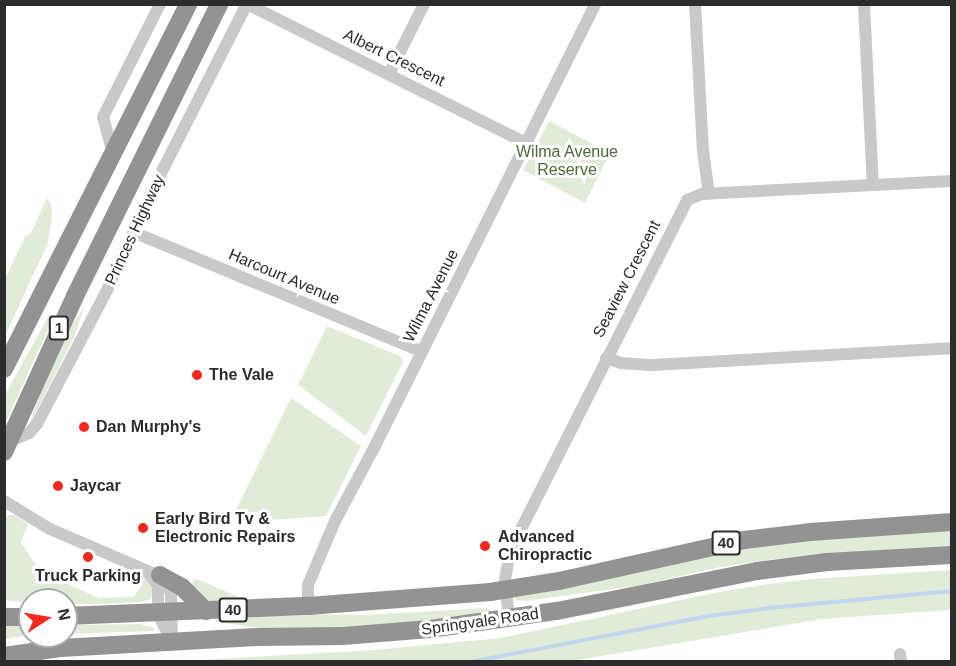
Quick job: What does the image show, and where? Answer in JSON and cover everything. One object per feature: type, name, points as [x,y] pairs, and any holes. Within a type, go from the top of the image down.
[{"type":"highway","name":"1","points":[[4,369],[188,4]]},
{"type":"highway","name":"Princes Highway","points":[[6,447],[46,355],[219,4]]},
{"type":"highway","points":[[89,203],[114,217]]},
{"type":"highway","name":"Springvale Road","points":[[78,616],[308,606],[506,591],[744,540],[810,532],[951,522]]},
{"type":"highway","name":"Springvale Road","points":[[4,656],[61,648],[379,634],[509,619],[757,571],[828,562],[951,555]]},
{"type":"highway","points":[[152,572],[182,587],[206,611]]},
{"type":"street","points":[[113,154],[103,117],[160,4]]},
{"type":"street","name":"Albert Crescent","points":[[247,4],[526,143]]},
{"type":"street","name":"Princes Highway","points":[[6,447],[28,433],[37,424],[108,288],[247,4]]},
{"type":"street","points":[[389,74],[424,4]]},
{"type":"street","name":"Wilma Avenue","points":[[308,606],[308,585],[335,521],[595,4]]},
{"type":"street","points":[[695,4],[706,194],[951,181]]},
{"type":"street","points":[[864,4],[873,185]]},
{"type":"street","name":"Seaview Crescent","points":[[509,619],[506,566],[510,550],[681,210],[687,200],[706,194]]},
{"type":"street","name":"Harcourt Avenue","points":[[134,232],[422,352]]},
{"type":"street","points":[[606,358],[621,363],[652,365],[951,348]]},
{"type":"street","points":[[600,370],[638,369],[652,365]]},
{"type":"street","points":[[4,501],[46,526],[152,572],[170,587],[165,613]]},
{"type":"street","points":[[152,572],[158,586],[172,642]]},
{"type":"green space","name":"Wilma Avenue Reserve","points":[[549,121],[610,153],[585,203],[523,170]]},
{"type":"green space","points":[[47,198],[51,204],[52,216],[48,243],[5,336],[5,279],[25,237],[31,233]]},
{"type":"green space","points":[[84,308],[74,337],[28,428],[42,388],[71,326]]},
{"type":"green space","points":[[49,315],[54,316],[5,424],[5,395]]},
{"type":"green space","points":[[327,326],[400,356],[403,362],[366,436],[298,385]]},
{"type":"green space","points":[[291,398],[361,446],[326,516],[269,520],[236,510]]},
{"type":"green space","points":[[8,515],[15,515],[28,524],[21,542],[40,572],[76,588],[18,588],[18,602],[5,600],[4,519]]},
{"type":"green space","points":[[951,530],[951,547],[775,559],[721,567],[636,586],[524,601],[516,600],[515,597],[668,563],[795,539]]},
{"type":"green space","points":[[951,570],[951,610],[822,619],[572,661],[181,661],[374,650],[501,638],[719,592],[768,584]]},
{"type":"green space","points":[[140,574],[149,579],[153,588],[149,600],[78,604],[78,589],[99,598],[133,597],[143,584],[137,581]]},
{"type":"green space","points":[[194,578],[245,601],[208,602],[192,586]]},
{"type":"green space","points":[[487,608],[491,611],[472,616],[346,628],[260,628],[216,622],[216,619],[296,614],[365,615]]},
{"type":"green space","points":[[140,624],[154,628],[154,631],[78,634],[78,625]]},
{"type":"green space","points":[[5,626],[18,626],[18,637],[5,639]]},
{"type":"waterway","points":[[470,662],[709,616],[769,608],[952,591]]},
{"type":"place","name":"The Vale","points":[[197,375]]},
{"type":"place","name":"Dan Murphy's","points":[[84,427]]},
{"type":"place","name":"Jaycar","points":[[58,486]]},
{"type":"place","name":"Early Bird Tv & Electronic Repairs","points":[[143,528]]},
{"type":"place","name":"Advanced Chiropractic","points":[[485,546]]},
{"type":"place","name":"Truck Parking","points":[[88,557]]}]
